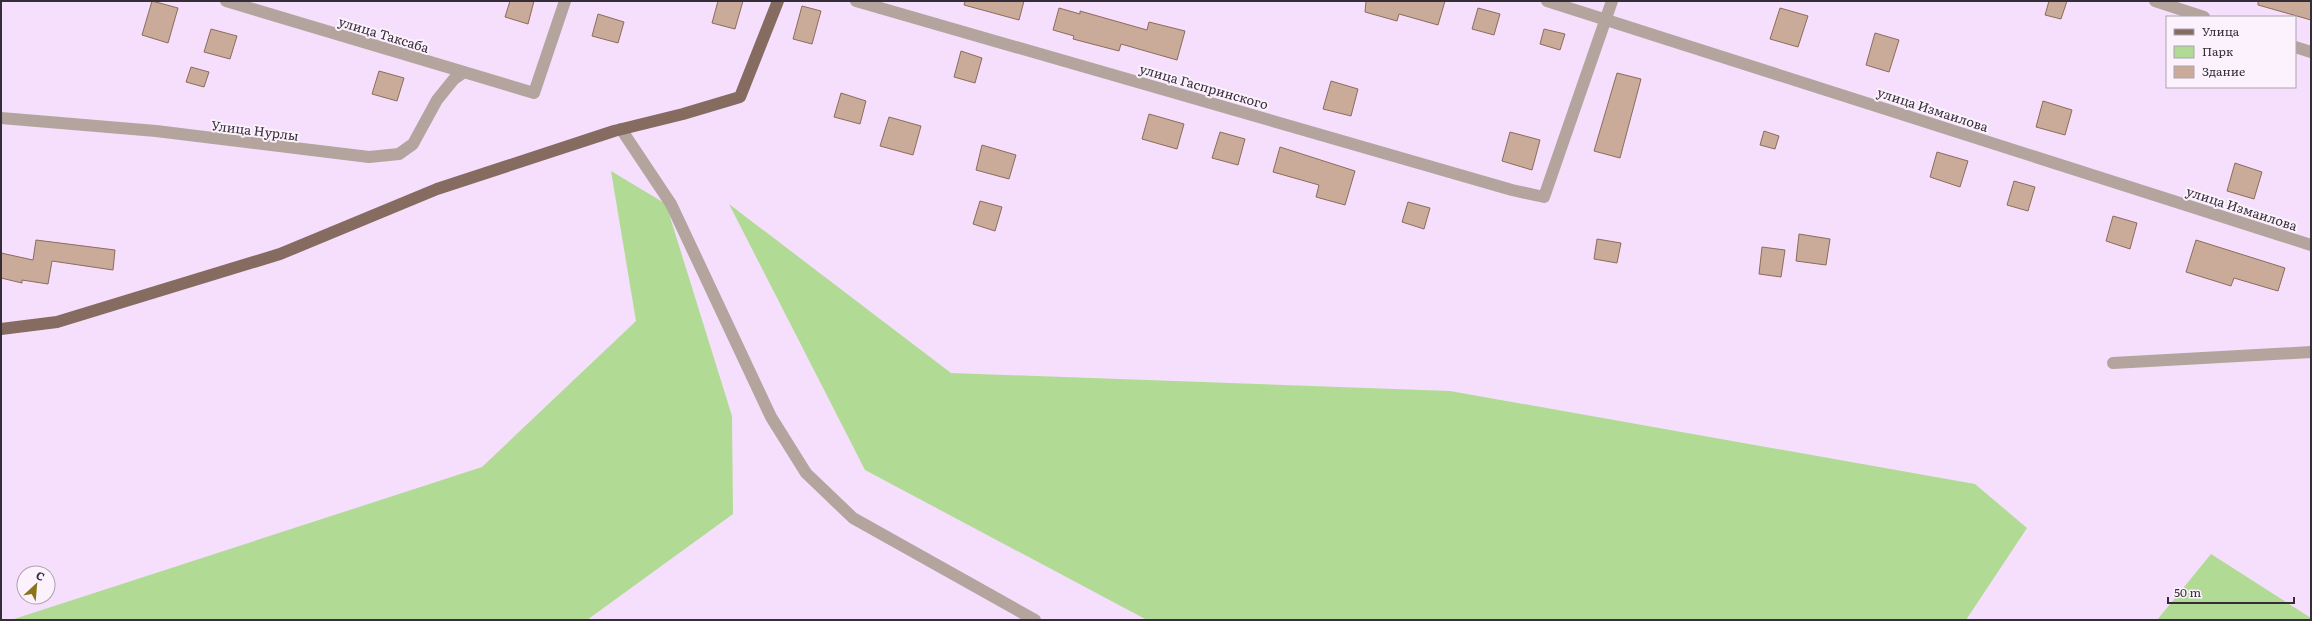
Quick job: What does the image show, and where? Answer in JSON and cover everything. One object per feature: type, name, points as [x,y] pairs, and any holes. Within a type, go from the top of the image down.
[{"type":"main road","points":[[1,329],[57,322],[280,254],[437,189],[621,129],[683,114],[740,97],[778,1]]},
{"type":"street","name":"улица Таксаба","points":[[226,1],[534,93],[565,1]]},
{"type":"street","name":"улица Гаспринского","points":[[856,1],[1512,190],[1544,197],[1607,19]]},
{"type":"street","name":"улица Измаилова","points":[[1547,1],[2311,245]]},
{"type":"street","points":[[1607,19],[1612,1]]},
{"type":"street","points":[[2155,1],[2201,16]]},
{"type":"street","points":[[2296,47],[2311,52]]},
{"type":"street","name":"Улица Нурлы","points":[[1,118],[156,131],[369,157],[399,154],[413,144],[423,129],[437,100],[450,83],[464,72]]},
{"type":"street","points":[[621,129],[671,204],[771,417],[806,473],[853,518],[1034,620]]},
{"type":"street","points":[[2113,363],[2311,352]]},
{"type":"green space","points":[[611,171],[666,204],[732,416],[733,514],[587,620],[11,620],[482,467],[636,321]]},
{"type":"green space","points":[[729,204],[951,373],[1450,391],[1975,484],[2027,528],[1966,620],[1147,620],[865,470]]},
{"type":"green space","points":[[2211,554],[2311,618],[2311,620],[2157,620]]},
{"type":"building","points":[[152,1],[178,8],[168,43],[142,35]]},
{"type":"building","points":[[510,1],[534,1],[528,24],[505,17]]},
{"type":"building","points":[[718,1],[743,1],[735,29],[712,23]]},
{"type":"building","points":[[965,1],[1024,1],[1019,20],[964,5]]},
{"type":"building","points":[[1366,1],[1445,1],[1438,25],[1399,14],[1397,21],[1365,12]]},
{"type":"building","points":[[2049,1],[2067,1],[2061,19],[2045,15]]},
{"type":"building","points":[[2258,1],[2311,1],[2311,20],[2258,5]]},
{"type":"building","points":[[802,6],[821,11],[812,44],[793,39]]},
{"type":"building","points":[[1059,8],[1080,14],[1080,11],[1147,30],[1149,22],[1185,31],[1177,60],[1121,44],[1119,51],[1073,39],[1074,36],[1053,30]]},
{"type":"building","points":[[1478,8],[1500,14],[1494,35],[1472,29]]},
{"type":"building","points":[[1780,8],[1808,16],[1798,47],[1770,39]]},
{"type":"building","points":[[598,14],[624,22],[618,43],[592,36]]},
{"type":"building","points":[[211,29],[237,36],[230,59],[204,52]]},
{"type":"building","points":[[1544,29],[1565,34],[1560,50],[1540,44]]},
{"type":"building","points":[[1875,33],[1899,40],[1889,72],[1866,65]]},
{"type":"building","points":[[961,51],[982,58],[975,83],[954,77]]},
{"type":"building","points":[[191,67],[209,72],[204,87],[186,82]]},
{"type":"building","points":[[379,71],[404,78],[397,101],[372,94]]},
{"type":"building","points":[[1617,73],[1641,79],[1620,158],[1594,151]]},
{"type":"building","points":[[1331,81],[1358,89],[1351,116],[1323,109]]},
{"type":"building","points":[[841,93],[866,101],[860,124],[834,117]]},
{"type":"building","points":[[2043,101],[2072,110],[2065,135],[2036,127]]},
{"type":"building","points":[[1149,114],[1184,124],[1177,149],[1142,139]]},
{"type":"building","points":[[889,117],[921,126],[913,155],[880,146]]},
{"type":"building","points":[[1764,131],[1779,136],[1775,149],[1760,145]]},
{"type":"building","points":[[1220,132],[1245,139],[1238,165],[1212,158]]},
{"type":"building","points":[[1510,132],[1540,140],[1532,170],[1502,161]]},
{"type":"building","points":[[982,145],[1016,155],[1009,179],[976,170]]},
{"type":"building","points":[[1280,147],[1355,171],[1345,205],[1316,197],[1319,185],[1273,172]]},
{"type":"building","points":[[1937,152],[1968,161],[1960,187],[1930,177]]},
{"type":"building","points":[[2235,163],[2262,172],[2254,199],[2227,191]]},
{"type":"building","points":[[2014,181],[2035,187],[2028,211],[2007,205]]},
{"type":"building","points":[[980,201],[1002,207],[995,231],[973,224]]},
{"type":"building","points":[[1408,202],[1430,208],[1424,229],[1402,222]]},
{"type":"building","points":[[2113,216],[2137,223],[2130,249],[2106,241]]},
{"type":"building","points":[[1799,234],[1830,239],[1826,265],[1796,261]]},
{"type":"building","points":[[1597,239],[1621,243],[1617,263],[1594,259]]},
{"type":"building","points":[[36,240],[115,250],[113,270],[52,261],[48,284],[22,280],[22,283],[1,278],[1,253],[33,260]]},
{"type":"building","points":[[2196,240],[2285,268],[2278,291],[2234,278],[2231,286],[2186,272]]},
{"type":"building","points":[[1762,247],[1785,250],[1781,277],[1759,274]]}]
